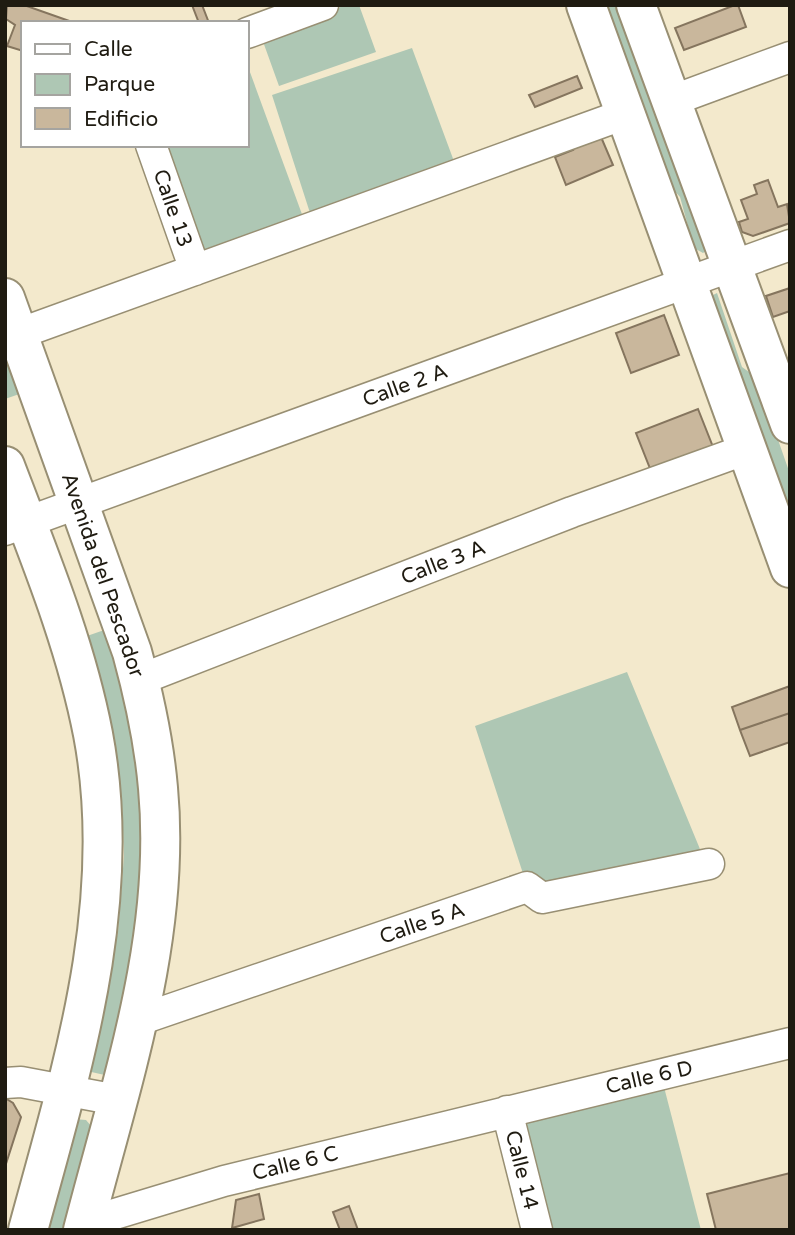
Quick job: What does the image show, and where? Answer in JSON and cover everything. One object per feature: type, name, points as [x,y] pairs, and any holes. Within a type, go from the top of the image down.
[{"type":"main road","points":[[586,5],[790,568]]},
{"type":"main road","points":[[636,5],[790,424]]},
{"type":"main road","name":"Avenida del Pescador","points":[[5,298],[132,652],[158,788],[160,839],[155,915],[139,1020],[117,1100],[88,1228]]},
{"type":"main road","points":[[5,466],[16,526],[68,637],[93,733],[103,818],[104,863],[100,913],[88,1000],[28,1230]]},
{"type":"street","points":[[253,22],[323,5]]},
{"type":"street","points":[[671,101],[790,57]]},
{"type":"street","points":[[18,334],[625,114]]},
{"type":"street","name":"Calle 13","points":[[152,147],[195,270]]},
{"type":"street","name":"Calle 2 A","points":[[16,526],[790,245]]},
{"type":"street","name":"Calle 3 A","points":[[139,680],[572,512],[747,449]]},
{"type":"street","name":"Calle 5 A","points":[[139,1020],[527,887],[542,898],[709,864]]},
{"type":"street","name":"Calle 6 D","points":[[507,1111],[790,1043]]},
{"type":"street","points":[[5,1083],[21,1082],[117,1100]]},
{"type":"street","name":"Calle 6 C","points":[[88,1228],[223,1181],[507,1111]]},
{"type":"street","name":"Calle 14","points":[[507,1111],[537,1230]]},
{"type":"green space","points":[[346,5],[359,5],[376,52],[279,86],[261,36]]},
{"type":"green space","points":[[595,5],[623,5],[711,247],[703,253],[694,248],[680,197],[653,167]]},
{"type":"green space","points":[[412,48],[455,164],[311,216],[272,95]]},
{"type":"green space","points":[[248,67],[303,217],[198,256],[164,147],[248,147]]},
{"type":"green space","points":[[717,293],[742,367],[756,377],[790,474],[790,538],[701,301]]},
{"type":"green space","points":[[5,328],[28,391],[5,399]]},
{"type":"green space","points":[[110,628],[143,789],[142,912],[109,1076],[87,1071],[118,932],[124,856],[122,805],[108,706],[87,636]]},
{"type":"green space","points":[[627,672],[702,854],[530,895],[475,726]]},
{"type":"green space","points":[[664,1087],[701,1230],[552,1230],[525,1123]]},
{"type":"green space","points":[[74,1119],[86,1120],[92,1127],[66,1230],[44,1230]]},
{"type":"building","points":[[7,5],[24,5],[69,21],[21,21],[21,50],[7,46],[15,25],[6,19]]},
{"type":"building","points":[[192,5],[202,5],[208,21],[198,21]]},
{"type":"building","points":[[738,5],[746,27],[684,50],[675,28]]},
{"type":"building","points":[[577,76],[582,88],[535,107],[529,95]]},
{"type":"building","points":[[598,130],[613,165],[566,185],[555,157],[573,150],[569,142]]},
{"type":"building","points":[[768,180],[778,207],[787,204],[790,223],[753,236],[742,232],[739,222],[748,219],[741,200],[757,194],[754,185]]},
{"type":"building","points":[[790,288],[790,311],[773,317],[766,296]]},
{"type":"building","points":[[664,315],[679,355],[631,373],[616,333]]},
{"type":"building","points":[[698,409],[713,447],[651,471],[636,433]]},
{"type":"building","points":[[790,686],[790,713],[740,730],[732,707]]},
{"type":"building","points":[[790,713],[790,742],[750,756],[740,730]]},
{"type":"building","points":[[5,1098],[13,1103],[21,1117],[5,1167]]},
{"type":"building","points":[[790,1173],[790,1230],[716,1230],[707,1194]]},
{"type":"building","points":[[259,1194],[264,1219],[232,1228],[236,1200]]},
{"type":"building","points":[[349,1206],[358,1230],[340,1230],[333,1212]]}]
